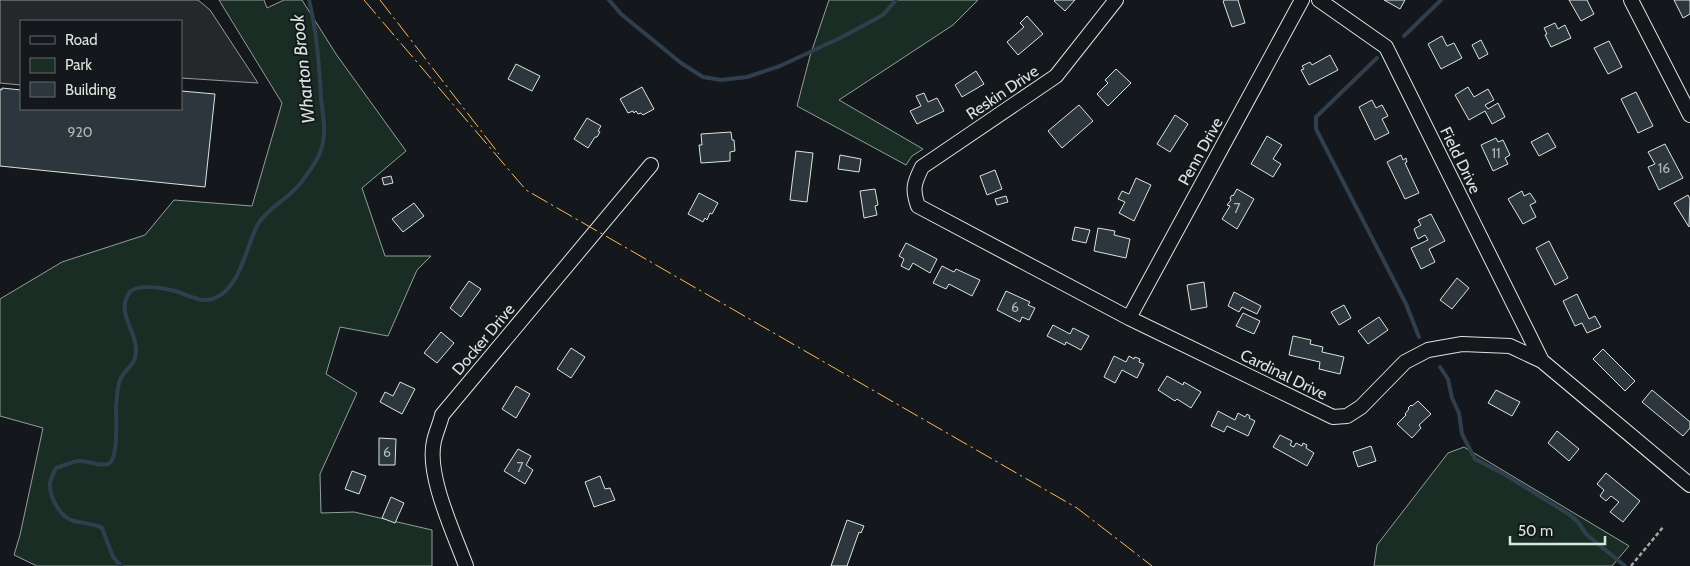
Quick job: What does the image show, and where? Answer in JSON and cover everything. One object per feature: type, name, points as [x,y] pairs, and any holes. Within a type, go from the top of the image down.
[{"type":"street","name":"Reskin Drive","points":[[918,206],[914,194],[914,182],[922,167],[1056,76],[1116,0]]},
{"type":"street","name":"Penn Drive","points":[[1129,318],[1302,0]]},
{"type":"street","name":"Field Drive","points":[[1319,0],[1386,47],[1542,361]]},
{"type":"street","points":[[1632,0],[1690,115]]},
{"type":"street","name":"Docker Drive","points":[[466,566],[436,483],[434,442],[442,415],[651,164]]},
{"type":"street","name":"Cardinal Drive","points":[[918,206],[1129,318],[1333,417],[1347,416],[1361,407],[1405,362],[1428,350],[1462,344],[1510,346],[1542,361],[1690,485]]},
{"type":"path","points":[[1631,566],[1664,526]]},
{"type":"green space","points":[[219,0],[264,0],[267,8],[284,0],[302,0],[336,54],[406,151],[362,188],[385,256],[431,256],[417,270],[388,336],[340,327],[326,374],[357,393],[320,474],[321,513],[354,512],[432,530],[432,566],[37,566],[14,555],[43,428],[0,416],[0,299],[62,262],[145,235],[174,200],[252,206],[282,103]]},
{"type":"green space","points":[[829,0],[978,0],[953,25],[839,100],[923,149],[912,156],[906,165],[797,106],[810,56]]},
{"type":"green space","points":[[1464,447],[1629,546],[1612,566],[1374,566],[1377,545],[1448,453]]},
{"type":"shaded area","points":[[0,0],[198,0],[210,10],[258,83],[182,78],[182,20],[20,20],[20,85],[0,83]]},
{"type":"building","points":[[1055,0],[1075,0],[1065,11]]},
{"type":"building","points":[[1238,0],[1245,23],[1232,27],[1223,1]]},
{"type":"building","points":[[1384,0],[1405,0],[1400,9]]},
{"type":"building","points":[[1569,0],[1587,0],[1594,14],[1581,21]]},
{"type":"building","points":[[1674,0],[1690,0],[1690,14],[1683,18]]},
{"type":"building","points":[[1027,16],[1043,34],[1018,55],[1007,42],[1024,27],[1020,23]]},
{"type":"building","points":[[1555,23],[1558,29],[1565,25],[1571,38],[1551,47],[1544,28]]},
{"type":"building","points":[[1442,36],[1447,46],[1454,43],[1462,58],[1441,69],[1428,44]]},
{"type":"building","points":[[1481,40],[1488,54],[1479,59],[1472,45]]},
{"type":"building","points":[[1609,41],[1622,67],[1608,74],[1594,48]]},
{"type":"building","points":[[1330,55],[1338,70],[1309,85],[1301,70],[1304,69],[1302,66],[1310,62],[1312,65]]},
{"type":"building","points":[[516,64],[540,76],[532,91],[508,79]]},
{"type":"building","points":[[1116,69],[1131,83],[1108,106],[1097,94],[1108,83],[1105,80]]},
{"type":"building","points":[[976,71],[984,84],[962,97],[955,85]]},
{"type":"building","points":[[642,87],[654,109],[643,115],[641,113],[638,114],[636,111],[628,113],[620,99]]},
{"type":"building","points":[[1468,87],[1474,97],[1488,89],[1494,100],[1485,105],[1488,109],[1498,103],[1505,117],[1492,124],[1485,111],[1469,120],[1455,95]]},
{"type":"building","points":[[2,88],[20,90],[20,110],[182,110],[182,91],[215,94],[205,187],[0,166],[0,89],[2,90]]},
{"type":"building","points":[[1636,92],[1653,126],[1638,133],[1621,99]]},
{"type":"building","points":[[924,93],[928,102],[937,98],[944,111],[917,124],[910,111],[921,106],[916,96]]},
{"type":"building","points":[[1372,100],[1376,108],[1382,105],[1388,116],[1382,119],[1389,133],[1375,140],[1359,107]]},
{"type":"building","points":[[1079,105],[1093,121],[1062,148],[1048,131]]},
{"type":"building","points":[[1175,115],[1188,124],[1170,152],[1157,144]]},
{"type":"building","points":[[587,118],[601,126],[598,131],[600,132],[588,148],[574,139]]},
{"type":"building","points":[[731,132],[735,151],[730,152],[730,161],[701,163],[699,145],[702,145],[701,134]]},
{"type":"building","points":[[1548,133],[1556,147],[1539,156],[1531,142]]},
{"type":"building","points":[[1267,136],[1282,145],[1273,159],[1281,164],[1273,177],[1251,164]]},
{"type":"building","points":[[1496,138],[1498,142],[1503,140],[1510,155],[1505,158],[1508,164],[1493,171],[1481,145]]},
{"type":"building","points":[[1665,144],[1683,178],[1659,190],[1648,167],[1655,164],[1648,152]]},
{"type":"building","points":[[796,151],[813,153],[807,202],[790,200]]},
{"type":"building","points":[[840,155],[861,159],[859,172],[838,169]]},
{"type":"building","points":[[1401,155],[1403,160],[1406,158],[1407,162],[1405,163],[1419,193],[1405,199],[1387,162]]},
{"type":"building","points":[[995,170],[1002,189],[987,195],[980,176]]},
{"type":"building","points":[[391,176],[393,183],[384,185],[382,178]]},
{"type":"building","points":[[1136,178],[1151,185],[1134,221],[1119,213],[1125,202],[1118,199],[1122,191],[1129,194]]},
{"type":"building","points":[[875,189],[878,205],[875,206],[877,215],[864,218],[860,191]]},
{"type":"building","points":[[1237,189],[1254,199],[1237,229],[1222,219],[1230,206],[1227,205],[1231,200],[1230,198]]},
{"type":"building","points":[[1522,191],[1524,196],[1530,193],[1536,202],[1530,205],[1536,217],[1523,224],[1508,199]]},
{"type":"building","points":[[699,193],[718,203],[712,214],[710,213],[707,220],[705,218],[703,222],[688,214]]},
{"type":"building","points":[[1688,195],[1690,199],[1689,227],[1674,203]]},
{"type":"building","points":[[1006,196],[1008,202],[997,205],[995,199]]},
{"type":"building","points":[[414,203],[424,216],[403,232],[392,219]]},
{"type":"building","points":[[1431,214],[1445,241],[1429,249],[1435,262],[1421,269],[1411,248],[1428,240],[1425,235],[1418,239],[1414,229],[1421,225],[1418,220]]},
{"type":"building","points":[[1075,227],[1090,230],[1086,243],[1072,240]]},
{"type":"building","points":[[1098,228],[1115,231],[1114,235],[1130,239],[1126,258],[1094,251]]},
{"type":"building","points":[[1549,241],[1568,278],[1555,285],[1536,248]]},
{"type":"building","points":[[906,243],[937,259],[930,273],[913,263],[909,270],[901,266],[904,259],[899,256]]},
{"type":"building","points":[[942,266],[954,272],[956,269],[980,280],[972,296],[949,284],[946,289],[933,283]]},
{"type":"building","points":[[1457,278],[1469,288],[1452,309],[1440,300]]},
{"type":"building","points":[[469,281],[481,289],[461,317],[450,308]]},
{"type":"building","points":[[1204,282],[1207,307],[1191,310],[1187,285]]},
{"type":"building","points":[[1006,291],[1030,302],[1028,305],[1035,308],[1029,320],[1022,317],[1020,322],[997,310]]},
{"type":"building","points":[[1234,292],[1261,306],[1257,314],[1242,307],[1239,312],[1228,306]]},
{"type":"building","points":[[1577,294],[1589,319],[1595,316],[1601,327],[1587,333],[1582,323],[1575,326],[1563,301]]},
{"type":"building","points":[[1344,305],[1351,318],[1339,325],[1331,312]]},
{"type":"building","points":[[1243,313],[1260,321],[1254,334],[1236,326]]},
{"type":"building","points":[[1379,317],[1388,330],[1368,344],[1358,331]]},
{"type":"building","points":[[1053,325],[1070,334],[1073,328],[1089,336],[1081,350],[1066,342],[1065,345],[1047,336]]},
{"type":"building","points":[[441,332],[454,343],[437,363],[424,353]]},
{"type":"building","points":[[1293,336],[1311,340],[1310,344],[1323,347],[1322,352],[1344,357],[1340,374],[1319,369],[1320,362],[1289,355]]},
{"type":"building","points":[[571,348],[585,357],[571,378],[557,369]]},
{"type":"building","points":[[1603,349],[1635,381],[1625,391],[1593,359]]},
{"type":"building","points":[[1114,356],[1126,362],[1129,356],[1134,359],[1135,357],[1140,359],[1139,362],[1144,364],[1137,378],[1122,370],[1115,383],[1104,377]]},
{"type":"building","points":[[1167,376],[1183,385],[1184,382],[1201,392],[1191,408],[1177,399],[1175,401],[1158,390]]},
{"type":"building","points":[[400,382],[415,389],[402,414],[380,402],[385,392],[393,396]]},
{"type":"building","points":[[516,386],[530,394],[516,418],[502,409]]},
{"type":"building","points":[[1496,390],[1520,402],[1512,416],[1488,403]]},
{"type":"building","points":[[1652,390],[1690,422],[1690,428],[1683,436],[1642,402]]},
{"type":"building","points":[[1418,401],[1431,414],[1419,425],[1421,428],[1412,438],[1397,424],[1406,415],[1408,408]]},
{"type":"building","points":[[1218,411],[1235,420],[1238,413],[1245,417],[1247,414],[1250,416],[1249,418],[1255,421],[1248,436],[1227,426],[1224,432],[1211,426]]},
{"type":"building","points":[[1557,431],[1579,449],[1569,461],[1548,443]]},
{"type":"building","points":[[1280,435],[1292,441],[1290,445],[1294,447],[1296,443],[1302,446],[1303,443],[1307,445],[1306,448],[1314,453],[1307,466],[1273,447]]},
{"type":"building","points":[[379,438],[396,439],[395,465],[379,465]]},
{"type":"building","points":[[1371,446],[1376,461],[1358,467],[1353,452]]},
{"type":"building","points":[[518,449],[531,456],[526,465],[533,470],[525,484],[504,471]]},
{"type":"building","points":[[352,471],[366,476],[359,494],[345,489]]},
{"type":"building","points":[[1606,473],[1640,501],[1623,522],[1610,512],[1619,502],[1611,496],[1606,501],[1600,496],[1604,490],[1597,484]]},
{"type":"building","points":[[600,476],[605,489],[610,488],[615,500],[594,507],[585,482]]},
{"type":"building","points":[[391,497],[404,503],[395,523],[382,518]]},
{"type":"building","points":[[847,520],[864,526],[861,533],[859,532],[847,566],[831,566]]},
{"type":"waterway","name":"Wharton Brook","points":[[121,566],[113,557],[102,528],[71,520],[59,510],[51,494],[51,479],[56,468],[73,462],[82,461],[104,465],[112,461],[115,447],[118,386],[122,376],[136,356],[135,344],[125,308],[129,293],[138,288],[158,288],[205,300],[210,300],[224,293],[237,276],[261,219],[296,188],[304,179],[320,153],[323,144],[324,126],[317,48],[309,0]]},
{"type":"waterway","name":"Wharton Brook","points":[[609,0],[621,14],[681,63],[703,77],[721,80],[747,77],[780,66],[840,38],[883,15],[896,0]]},
{"type":"waterway","points":[[1404,36],[1441,0]]},
{"type":"waterway","points":[[1377,58],[1316,117],[1316,129],[1406,304],[1419,337]]},
{"type":"waterway","points":[[1440,367],[1448,379],[1452,398],[1459,413],[1462,434],[1475,459],[1504,474],[1570,515],[1578,522],[1586,534],[1625,566]]},
{"type":"power","points":[[364,0],[526,190],[1077,508],[1152,566]]},
{"type":"power","points":[[380,0],[499,154]]}]
